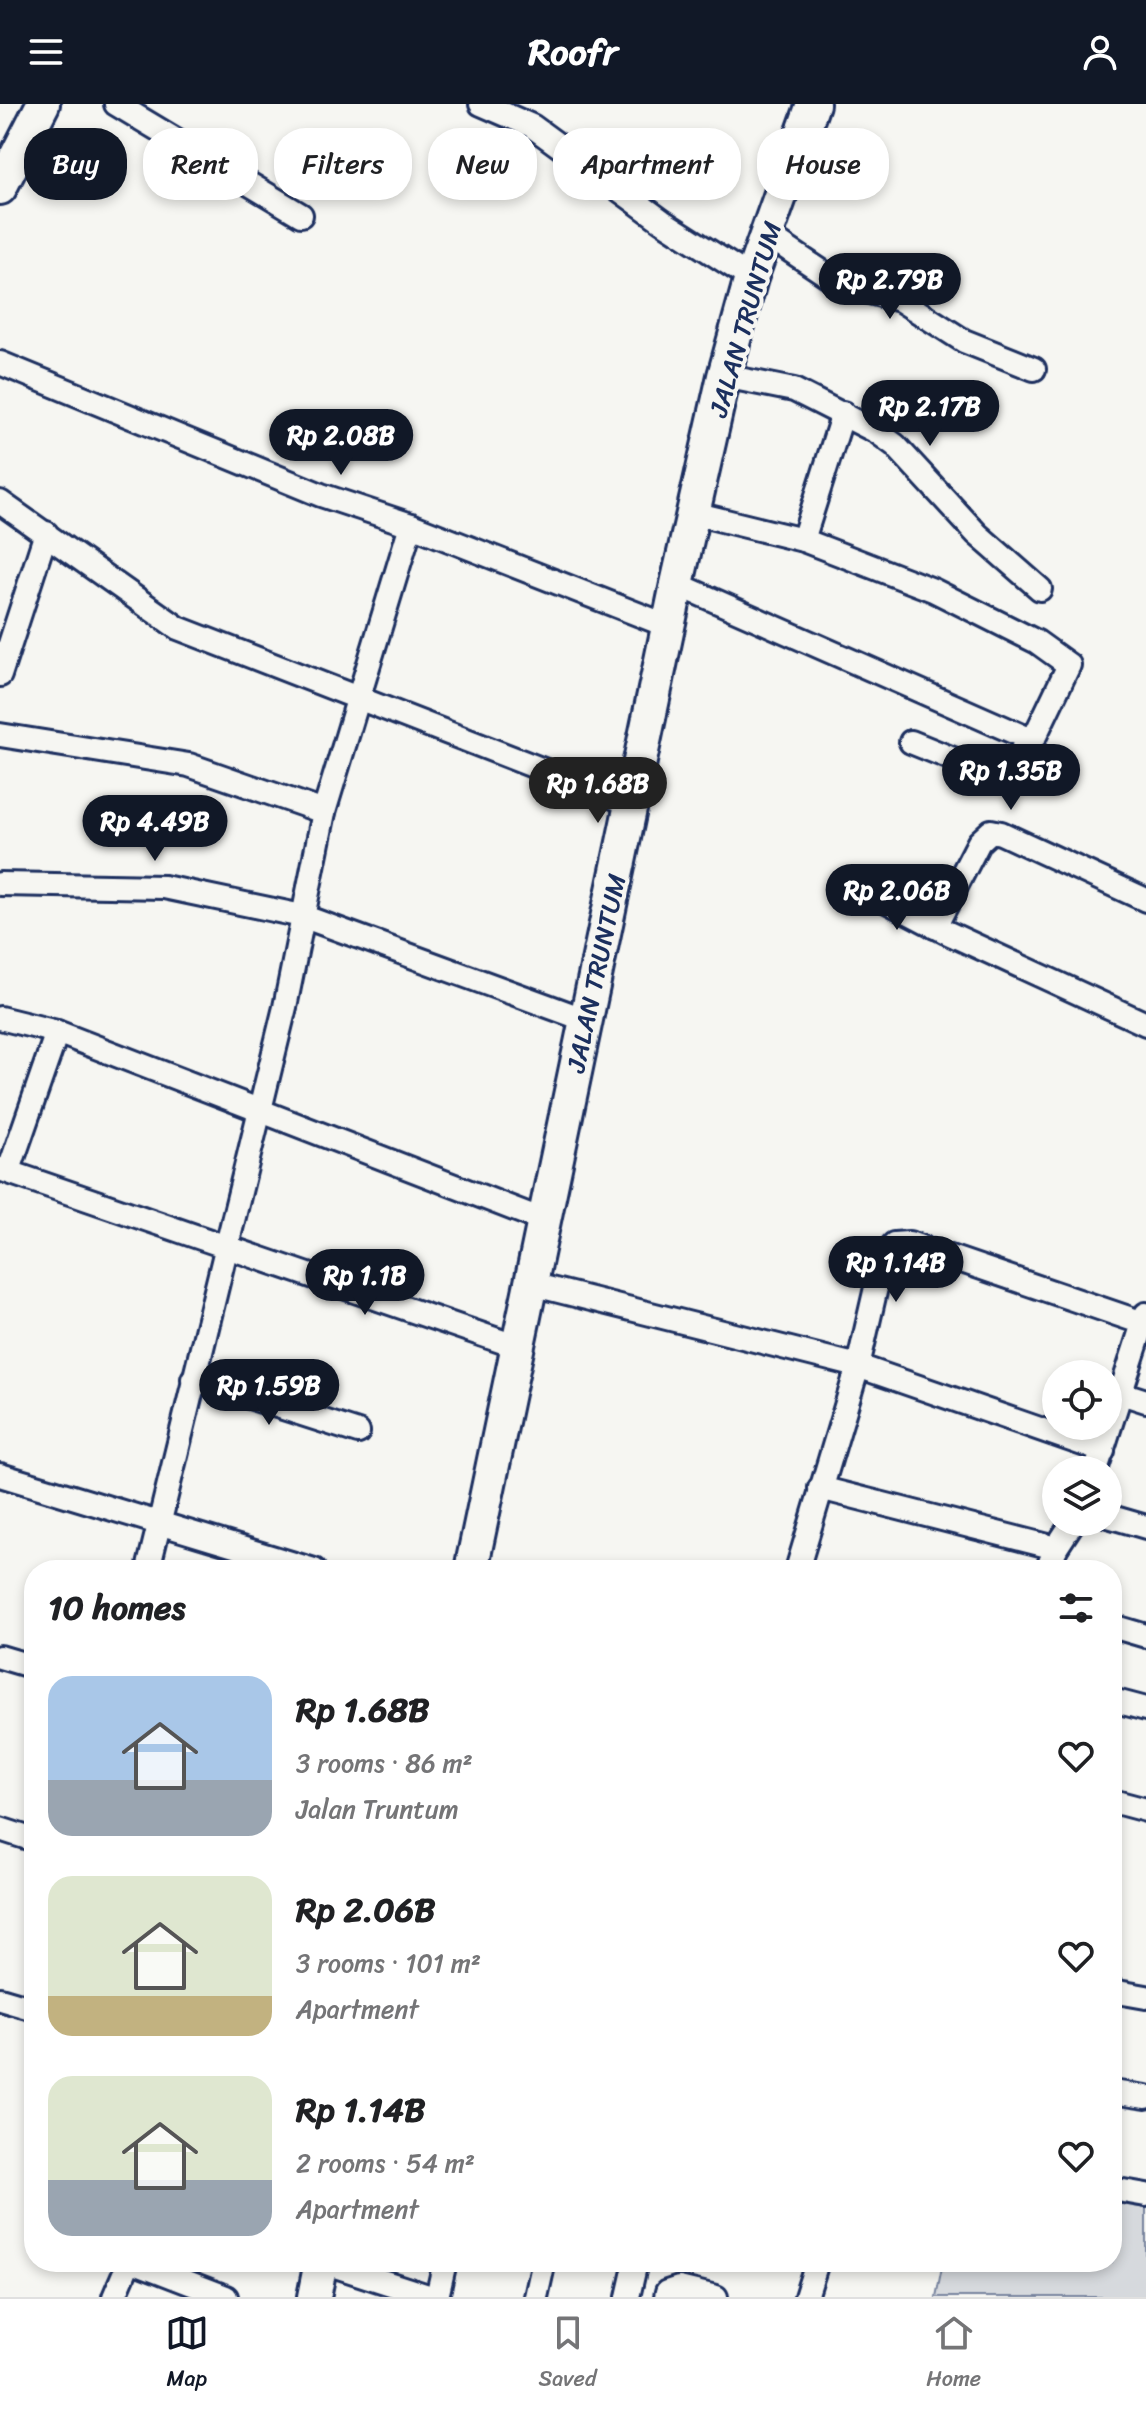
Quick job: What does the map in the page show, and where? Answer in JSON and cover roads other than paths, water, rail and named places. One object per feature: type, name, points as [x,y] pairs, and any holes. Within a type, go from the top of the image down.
[{"type":"street","points":[[5,168],[43,104]]},
{"type":"street","points":[[116,104],[301,215]]},
{"type":"street","points":[[481,104],[532,126],[662,221],[751,278]]},
{"type":"street","name":"JALAN TRUNTUM","points":[[473,1560],[668,626],[724,376],[751,278],[813,104]]},
{"type":"street","points":[[767,235],[842,285],[900,300],[964,341],[1034,369]]},
{"type":"street","points":[[0,363],[321,495],[411,525],[668,626]]},
{"type":"street","points":[[724,376],[794,390],[843,413],[895,445],[977,534],[1040,589]]},
{"type":"street","points":[[803,540],[843,413]]},
{"type":"street","points":[[0,502],[178,628],[631,804]]},
{"type":"street","points":[[677,584],[1027,738],[1035,736],[1062,685],[1068,662],[1037,642],[933,590],[803,540],[693,513]]},
{"type":"street","points":[[150,1560],[285,1007],[324,812],[411,525]]},
{"type":"street","points":[[0,675],[46,533]]},
{"type":"street","points":[[0,735],[189,765],[324,812]]},
{"type":"street","points":[[911,742],[1000,778],[1014,766],[1027,738]]},
{"type":"street","points":[[935,927],[979,842],[991,831],[1146,900]]},
{"type":"street","points":[[0,884],[164,887],[302,916],[586,1020]]},
{"type":"street","points":[[881,898],[935,927],[1146,1024]]},
{"type":"street","points":[[0,1018],[57,1032],[545,1221]]},
{"type":"street","points":[[57,1032],[5,1170],[518,1347]]},
{"type":"street","points":[[800,1560],[858,1366],[883,1257],[887,1250],[900,1243],[909,1243],[1143,1330],[1122,1390]]},
{"type":"street","points":[[531,1284],[858,1366],[1090,1456]]},
{"type":"street","points":[[193,1379],[358,1432]]},
{"type":"street","points":[[1122,1393],[1146,1401]]},
{"type":"street","points":[[0,1475],[280,1560]]},
{"type":"street","points":[[820,1488],[1056,1548]]},
{"type":"street","points":[[1122,1520],[1146,1527]]},
{"type":"street","points":[[1051,1560],[1064,1536]]},
{"type":"street","points":[[1122,1629],[1146,1636]]},
{"type":"street","points":[[0,1657],[24,1664]]},
{"type":"street","points":[[1122,1703],[1146,1709]]},
{"type":"street","points":[[1122,1804],[1146,1810]]},
{"type":"street","points":[[0,1829],[24,1837]]},
{"type":"street","points":[[1122,1993],[1146,1997]]},
{"type":"street","points":[[0,1999],[24,2006]]},
{"type":"street","points":[[1122,2093],[1146,2097]]},
{"type":"street","points":[[1122,2191],[1146,2195]]},
{"type":"street","points":[[114,2297],[125,2272]]},
{"type":"street","points":[[161,2272],[226,2297]]},
{"type":"street","points":[[314,2297],[320,2272]]},
{"type":"street","points":[[354,2272],[434,2297],[442,2272]]},
{"type":"street","points":[[536,2297],[542,2272]]},
{"type":"street","points":[[628,2297],[634,2272]]},
{"type":"street","points":[[806,2297],[814,2272]]},
{"type":"street","points":[[666,2297],[667,2292],[679,2288],[716,2297]]}]
